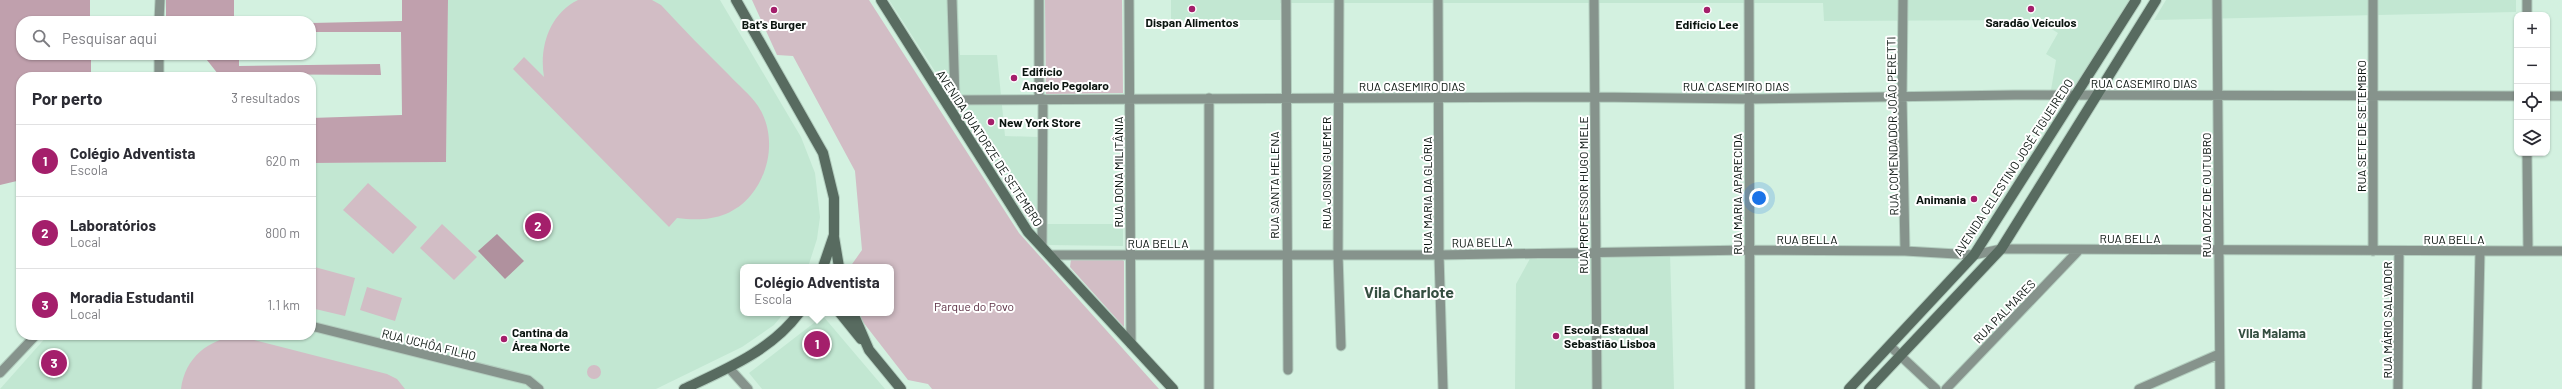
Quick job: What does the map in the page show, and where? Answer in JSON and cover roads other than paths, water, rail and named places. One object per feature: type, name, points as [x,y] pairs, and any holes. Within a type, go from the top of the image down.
[{"type":"street","points":[[159,16],[160,0]]},
{"type":"street","points":[[736,0],[824,153],[834,198],[834,235],[839,264]]},
{"type":"street","name":"AVENIDA QUATORZE DE SETEMBRO","points":[[881,0],[950,102],[1028,232],[1173,389]]},
{"type":"street","points":[[950,102],[952,0]]},
{"type":"street","points":[[1039,0],[1042,246]]},
{"type":"street","name":"RUA DONA MILITÂNIA","points":[[1129,0],[1131,99],[1131,344]]},
{"type":"street","name":"RUA SANTA HELENA","points":[[1286,0],[1285,98],[1288,370]]},
{"type":"street","name":"RUA JOSINO GUEMER","points":[[1339,0],[1338,255],[1340,346]]},
{"type":"street","name":"RUA MARIA DA GLÓRIA","points":[[1438,0],[1440,254],[1444,389]]},
{"type":"street","name":"RUA PROFESSOR HUGO MIELE","points":[[1594,0],[1597,389]]},
{"type":"street","name":"RUA MARIA APARECIDA","points":[[1749,0],[1750,389]]},
{"type":"street","name":"RUA COMENDADOR JOÃO PERETTI","points":[[1903,0],[1902,98],[1905,251]]},
{"type":"street","name":"AVENIDA CELESTINO JOSÉ FIGUEIREDO","points":[[1849,389],[1974,255],[2136,0]]},
{"type":"street","points":[[1869,389],[2001,249],[2156,0]]},
{"type":"street","name":"RUA DOZE DE OUTUBRO","points":[[2218,0],[2220,389]]},
{"type":"street","name":"RUA SETE DE SETEMBRO","points":[[2373,0],[2373,251]]},
{"type":"street","points":[[2527,12],[2528,0]]},
{"type":"street","points":[[159,60],[159,72]]},
{"type":"street","name":"RUA CASEMIRO DIAS","points":[[950,102],[1041,99],[1209,98],[1595,97],[1749,99],[2076,95],[2514,96]]},
{"type":"street","points":[[2550,96],[2562,96]]},
{"type":"street","points":[[1209,98],[1209,389]]},
{"type":"street","points":[[2527,156],[2528,251]]},
{"type":"street","points":[[824,264],[834,235]]},
{"type":"street","name":"RUA BELLA","points":[[1050,256],[1338,255],[1749,250],[1905,251],[1974,255],[2001,249],[2219,251],[2562,251]]},
{"type":"street","name":"RUA PALMARES","points":[[1946,389],[2079,250]]},
{"type":"street","name":"RUA MÁRIO SALVADOR","points":[[2398,389],[2399,251]]},
{"type":"street","points":[[2477,389],[2480,251]]},
{"type":"street","points":[[684,389],[729,368],[775,338],[796,316]]},
{"type":"street","points":[[842,316],[901,389]]},
{"type":"street","points":[[854,316],[869,350]]},
{"type":"street","name":"RUA UCHÔA FILHO","points":[[316,327],[528,380],[539,389]]},
{"type":"street","points":[[0,373],[31,340]]},
{"type":"street","points":[[1890,346],[1936,389]]},
{"type":"street","points":[[2139,389],[2219,354]]},
{"type":"street","points":[[729,368],[748,389]]},
{"type":"place","name":"Dispan Alimentos","points":[[1192,9]]},
{"type":"place","name":"Saradão Veículos","points":[[2031,9]]},
{"type":"place","name":"Bat's Burger","points":[[774,10]]},
{"type":"place","name":"Edifício Lee","points":[[1707,10]]},
{"type":"place","name":"Edifício Angelo Pegolaro","points":[[1014,78]]},
{"type":"place","name":"New York Store","points":[[991,122]]},
{"type":"place","name":"Animania","points":[[1974,199]]},
{"type":"place","name":"Laboratórios","points":[[538,226]]},
{"type":"place","name":"Escola Estadual Sebastião Lisboa","points":[[1556,336]]},
{"type":"place","name":"Cantina da Área Norte","points":[[504,339]]},
{"type":"place","name":"Colégio Adventista","points":[[817,344]]},
{"type":"place","name":"Moradia Estudantil","points":[[54,363]]},
{"type":"district","name":"Vila Charlote","points":[[1409,291]]},
{"type":"district","name":"Vila Malama","points":[[2272,333]]},
{"type":"park label","name":"Parque do Povo","points":[[974,306]]}]
